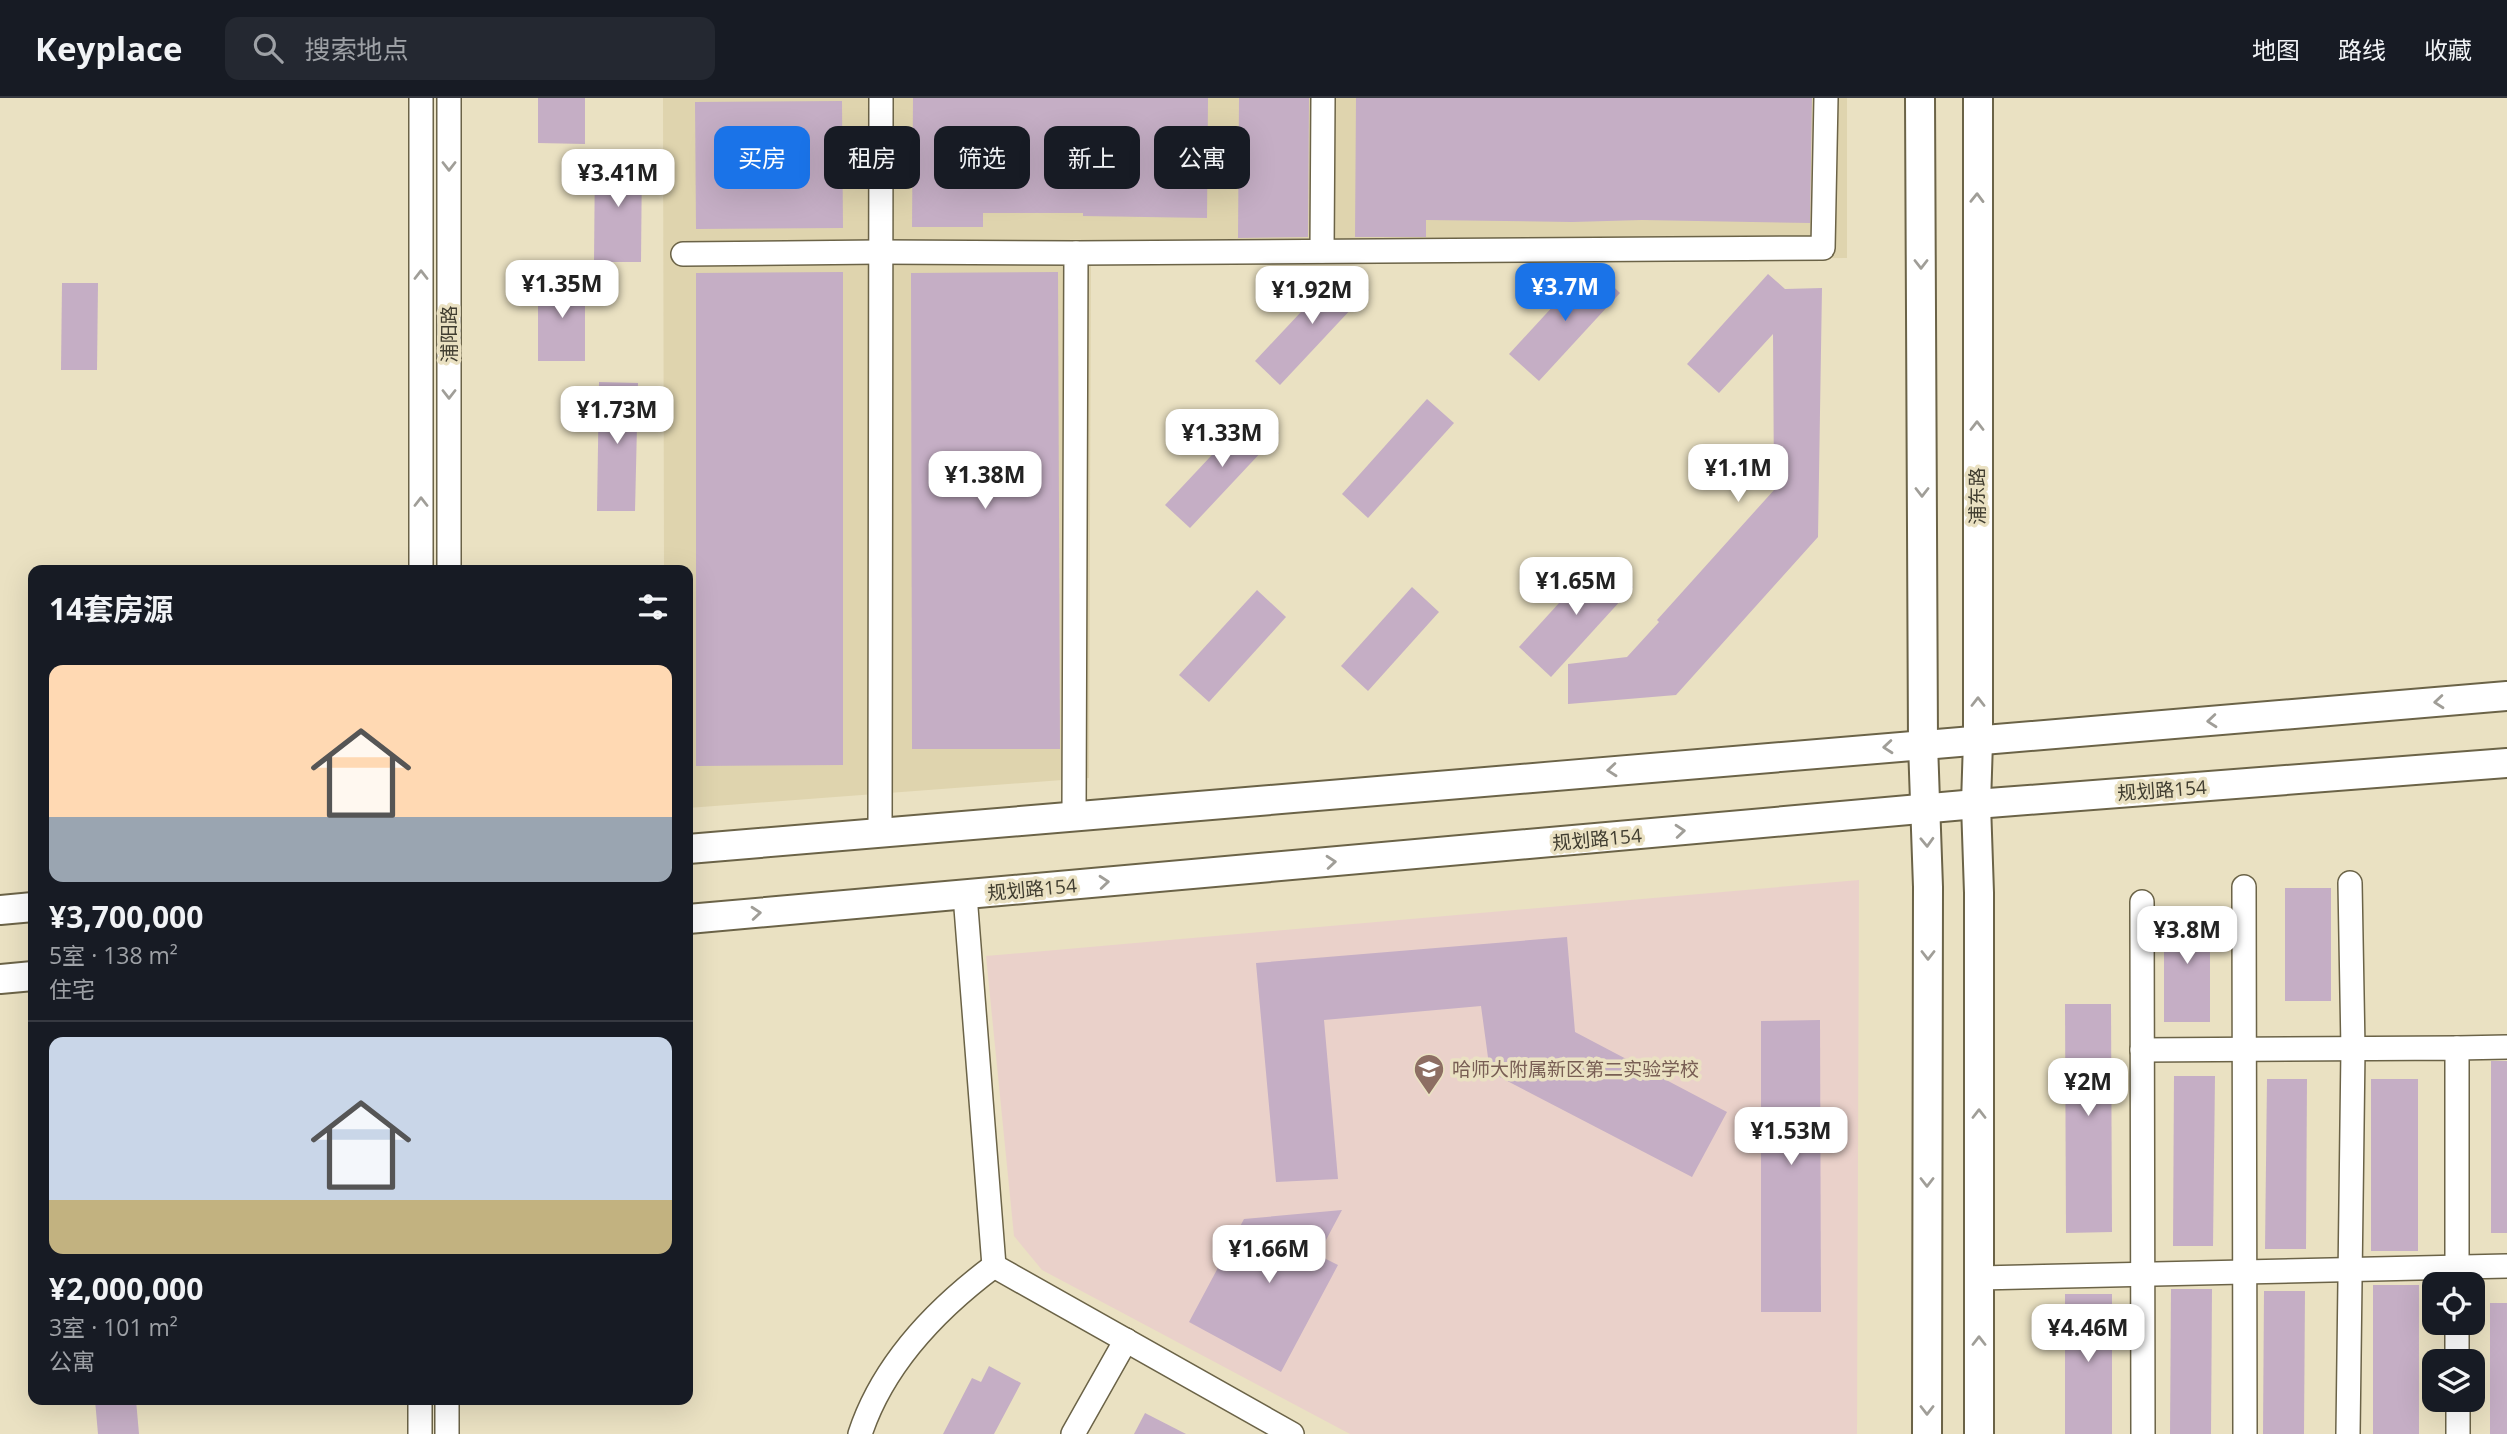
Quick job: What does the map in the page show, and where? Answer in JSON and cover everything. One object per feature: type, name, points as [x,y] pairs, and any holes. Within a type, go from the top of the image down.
[{"type":"main road","points":[[1920,98],[1923,744],[1928,887],[1927,1434]]},
{"type":"main road","name":"浦东路","points":[[1978,98],[1976,804],[1979,893],[1979,1434]]},
{"type":"main road","points":[[693,849],[2507,696]]},
{"type":"main road","name":"规划路154","points":[[693,919],[1976,804],[2507,764]]},
{"type":"main road","points":[[0,910],[28,907]]},
{"type":"main road","points":[[0,979],[28,976]]},
{"type":"street","name":"浦阳路","points":[[421,98],[421,565]]},
{"type":"street","name":"浦阳路","points":[[449,98],[449,565]]},
{"type":"street","points":[[880,833],[881,98]]},
{"type":"street","points":[[1322,251],[1323,98]]},
{"type":"street","points":[[683,254],[1823,248],[1826,98]]},
{"type":"street","points":[[1074,816],[1076,253]]},
{"type":"street","points":[[2347,1434],[2353,1049],[2350,883]]},
{"type":"street","points":[[2244,887],[2245,1434]]},
{"type":"street","points":[[965,895],[994,1266]]},
{"type":"street","points":[[2142,902],[2143,1434]]},
{"type":"street","points":[[2142,1050],[2507,1047]]},
{"type":"street","points":[[2457,1048],[2457,1272]]},
{"type":"street","points":[[994,1266],[1292,1434]]},
{"type":"street","points":[[860,1434],[881,1384],[906,1349],[959,1292],[994,1266]]},
{"type":"street","points":[[2477,1272],[2507,1266]]},
{"type":"street","points":[[1979,1278],[2348,1270],[2422,1274]]},
{"type":"street","points":[[1073,1434],[1126,1340]]},
{"type":"street","points":[[420,1405],[420,1434]]},
{"type":"street","points":[[447,1405],[447,1434]]},
{"type":"street","points":[[2458,1412],[2458,1434]]},
{"type":"shaded area","points":[[663,98],[1847,98],[1847,258],[1091,264],[1089,778],[693,808],[693,565],[664,565]]},
{"type":"shaded area","name":"哈师大附属新区第二实验学校","points":[[1859,880],[1857,1434],[1350,1434],[1042,1270],[1014,1236],[986,956]]},
{"type":"building","points":[[538,98],[585,98],[585,144],[538,143]]},
{"type":"building","points":[[913,98],[1208,98],[1208,126],[1154,126],[1154,189],[1207,189],[1207,218],[1083,216],[1083,213],[983,213],[983,227],[912,227],[912,189],[920,189],[920,126],[913,126]]},
{"type":"building","points":[[1239,98],[1309,98],[1308,237],[1238,238],[1238,189],[1250,189],[1250,126],[1239,126]]},
{"type":"building","points":[[1356,98],[1812,98],[1810,223],[1426,220],[1426,237],[1355,237]]},
{"type":"building","points":[[842,101],[842,126],[824,126],[824,189],[843,189],[843,228],[696,229],[695,102]]},
{"type":"building","points":[[595,156],[642,156],[641,262],[594,262]]},
{"type":"building","points":[[1591,265],[1620,293],[1539,381],[1509,354]]},
{"type":"building","points":[[1344,266],[1369,290],[1280,385],[1255,361]]},
{"type":"building","points":[[843,272],[843,765],[696,766],[696,273]]},
{"type":"building","points":[[1058,272],[1060,749],[912,749],[911,273]]},
{"type":"building","points":[[1768,274],[1785,289],[1822,288],[1818,537],[1676,695],[1568,704],[1568,664],[1627,657],[1774,490],[1773,334],[1719,393],[1687,364]]},
{"type":"building","points":[[538,279],[585,279],[585,361],[538,361]]},
{"type":"building","points":[[62,283],[98,283],[97,370],[61,370]]},
{"type":"building","points":[[599,382],[638,383],[635,511],[597,511]]},
{"type":"building","points":[[1427,399],[1454,423],[1368,518],[1342,494]]},
{"type":"building","points":[[1254,410],[1279,433],[1190,528],[1165,505]]},
{"type":"building","points":[[1600,558],[1633,587],[1551,677],[1519,647]]},
{"type":"building","points":[[1412,587],[1439,612],[1368,691],[1341,666]]},
{"type":"building","points":[[1257,590],[1286,617],[1209,702],[1179,675]]},
{"type":"building","points":[[2285,888],[2331,888],[2331,1001],[2285,1001]]},
{"type":"building","points":[[2164,909],[2210,909],[2210,1022],[2164,1022]]},
{"type":"building","points":[[1567,937],[1575,1032],[1727,1112],[1692,1177],[1490,1072],[1481,1006],[1324,1020],[1338,1179],[1276,1182],[1256,963]]},
{"type":"building","points":[[2065,1004],[2111,1004],[2112,1232],[2066,1233]]},
{"type":"building","points":[[1820,1020],[1821,1312],[1761,1312],[1761,1021]]},
{"type":"building","points":[[2491,1061],[2507,1061],[2507,1233],[2491,1233]]},
{"type":"building","points":[[2174,1076],[2215,1076],[2213,1246],[2173,1246]]},
{"type":"building","points":[[2267,1079],[2307,1079],[2306,1249],[2265,1249]]},
{"type":"building","points":[[2371,1079],[2418,1079],[2418,1251],[2371,1251]]},
{"type":"building","points":[[1342,1210],[1318,1255],[1338,1265],[1281,1372],[1189,1322],[1244,1219]]},
{"type":"building","points":[[2373,1285],[2419,1285],[2419,1434],[2373,1434]]},
{"type":"building","points":[[2171,1289],[2212,1289],[2211,1434],[2170,1434]]},
{"type":"building","points":[[2264,1291],[2305,1291],[2304,1434],[2263,1434]]},
{"type":"building","points":[[2065,1294],[2112,1294],[2112,1434],[2065,1434]]},
{"type":"building","points":[[2490,1303],[2507,1303],[2507,1434],[2490,1434]]},
{"type":"building","points":[[989,1366],[1021,1383],[994,1434],[943,1434],[972,1378],[981,1382]]},
{"type":"building","points":[[95,1405],[136,1405],[139,1434],[98,1434]]},
{"type":"building","points":[[1145,1413],[1186,1434],[1134,1434]]},
{"type":"place","name":"哈师大附属新区第二实验学校","points":[[1429,1096]]}]
